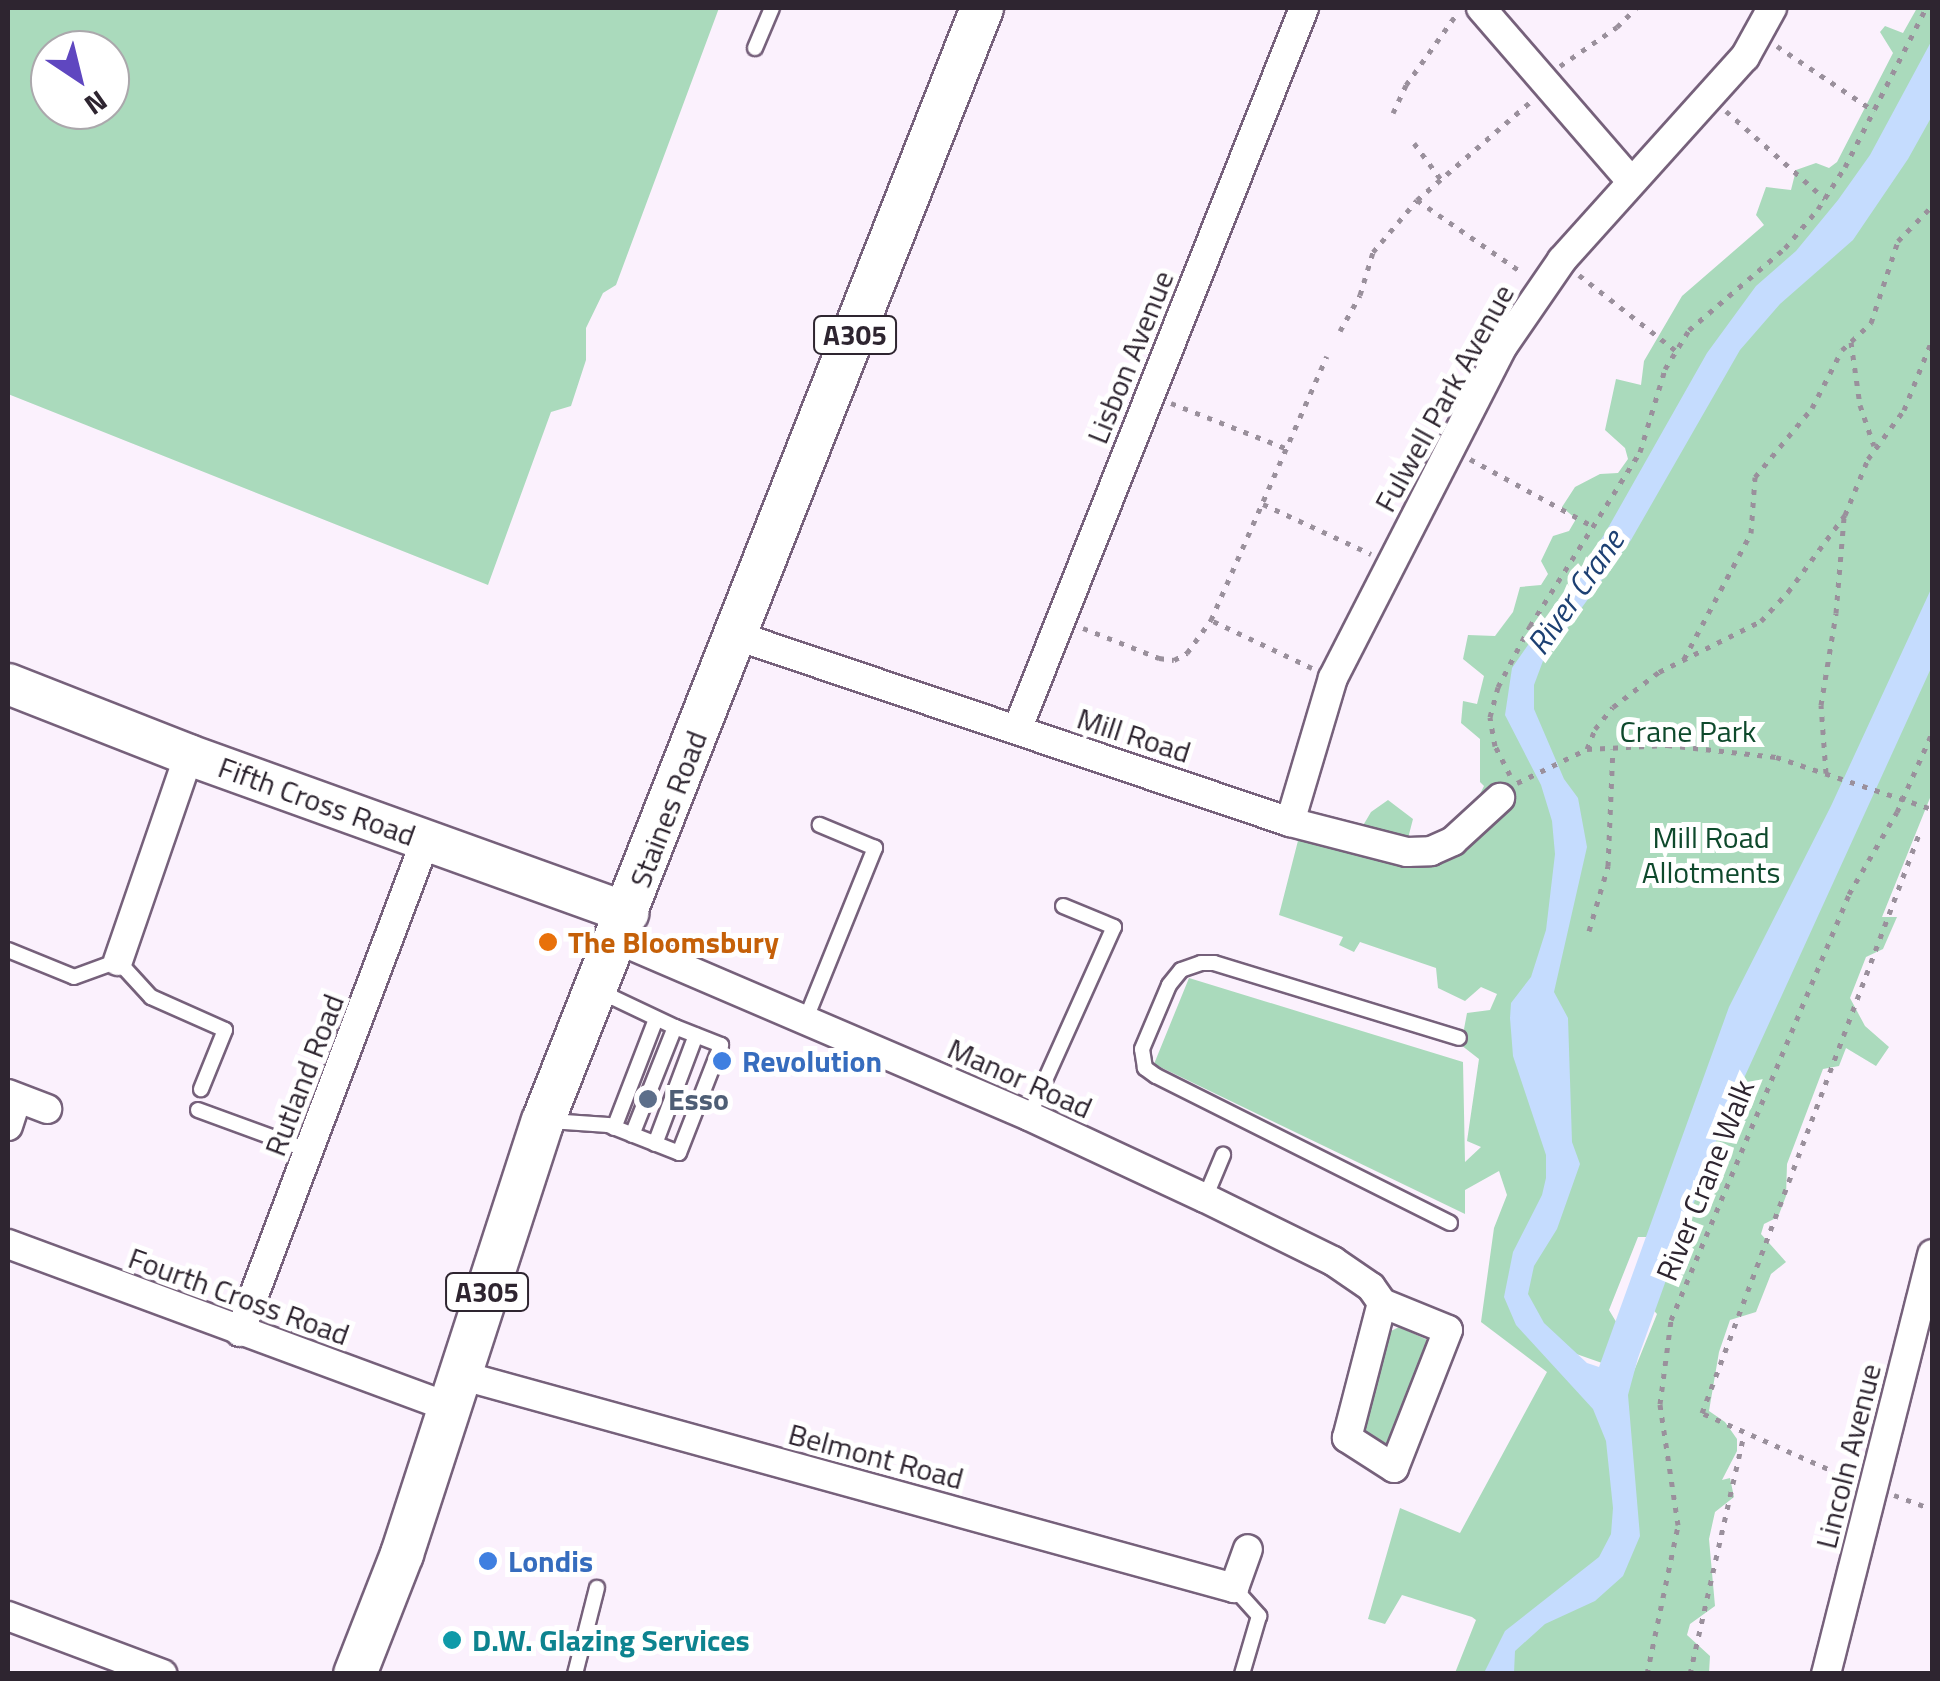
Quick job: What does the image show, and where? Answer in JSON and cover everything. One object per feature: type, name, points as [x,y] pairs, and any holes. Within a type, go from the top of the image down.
[{"type":"main road","name":"Staines Road","points":[[355,1674],[402,1554],[543,1121],[982,8]]},
{"type":"street","name":"Lisbon Avenue","points":[[1017,730],[1304,8]]},
{"type":"street","points":[[1481,8],[1548,80],[1631,181]]},
{"type":"street","name":"Fulwell Park Avenue","points":[[1290,822],[1333,678],[1504,346],[1562,260],[1710,97],[1761,34],[1772,8]]},
{"type":"street","name":"Mill Road","points":[[737,636],[1290,822],[1407,852],[1431,851],[1453,841],[1508,791]]},
{"type":"street","name":"Fifth Cross Road","points":[[8,684],[189,756],[426,840],[622,926]]},
{"type":"street","points":[[118,961],[189,756]]},
{"type":"street","name":"Rutland Road","points":[[240,1332],[426,840]]},
{"type":"street","name":"Manor Road","points":[[622,926],[804,1020],[1029,1116],[1333,1260],[1371,1287],[1382,1302],[1448,1330],[1394,1468],[1347,1438],[1382,1302]]},
{"type":"street","points":[[8,1126],[12,1096],[47,1109]]},
{"type":"street","name":"Fourth Cross Road","points":[[8,1244],[240,1332],[455,1391]]},
{"type":"street","name":"Lincoln Avenue","points":[[1826,1674],[1932,1254]]},
{"type":"street","name":"Belmont Road","points":[[455,1391],[1234,1588]]},
{"type":"street","points":[[1234,1588],[1248,1549]]},
{"type":"street","points":[[8,1616],[162,1674]]},
{"type":"lane","points":[[755,48],[772,8]]},
{"type":"lane","points":[[804,1020],[875,848],[820,826]]},
{"type":"lane","points":[[1029,1116],[1114,927],[1063,906]]},
{"type":"lane","points":[[8,950],[74,976],[118,961],[151,997],[225,1030],[202,1089]]},
{"type":"lane","points":[[1450,1223],[1237,1124],[1156,1076],[1142,1059],[1142,1048],[1169,984],[1190,965],[1214,962],[1459,1038]]},
{"type":"lane","points":[[543,1121],[611,1126],[679,1153],[720,1045],[596,990]]},
{"type":"lane","points":[[611,1126],[650,1017]]},
{"type":"lane","points":[[632,1135],[675,1027]]},
{"type":"lane","points":[[655,1144],[696,1035]]},
{"type":"lane","points":[[198,1110],[310,1152]]},
{"type":"lane","points":[[1205,1198],[1223,1155]]},
{"type":"lane","points":[[575,1674],[597,1588]]},
{"type":"lane","points":[[1234,1588],[1259,1616],[1242,1674]]},
{"type":"path","points":[[1393,114],[1406,86],[1461,8]]},
{"type":"path","points":[[1340,331],[1360,295],[1373,252],[1418,200],[1548,80],[1636,8]]},
{"type":"path","points":[[1508,791],[1490,718],[1498,687],[1530,626],[1640,452],[1665,369],[1675,350],[1710,307],[1785,248],[1824,198],[1926,8]]},
{"type":"path","points":[[1761,34],[1874,111]]},
{"type":"path","points":[[1710,97],[1824,198]]},
{"type":"path","points":[[1414,143],[1442,181]]},
{"type":"path","points":[[1418,200],[1542,286]]},
{"type":"path","points":[[1682,661],[1751,533],[1755,478],[1812,408],[1842,350],[1871,323],[1898,241],[1932,206]]},
{"type":"path","points":[[1562,260],[1675,350]]},
{"type":"path","points":[[1588,749],[1595,729],[1613,706],[1682,661],[1762,620],[1810,566],[1844,515],[1874,449],[1904,410],[1932,340]]},
{"type":"path","points":[[1851,342],[1857,389],[1874,449]]},
{"type":"path","points":[[1061,619],[1174,660],[1187,653],[1211,620],[1326,356]]},
{"type":"path","points":[[1150,395],[1285,448]]},
{"type":"path","points":[[1450,449],[1594,527]]},
{"type":"path","points":[[1263,504],[1392,564]]},
{"type":"path","points":[[1826,772],[1822,682],[1836,613],[1844,515]]},
{"type":"path","points":[[1211,620],[1333,678]]},
{"type":"path","name":"River Crane Walk","points":[[1646,1674],[1678,1525],[1660,1404],[1671,1320],[1849,894],[1932,733]]},
{"type":"path","points":[[1533,775],[1588,749],[1667,745],[1776,757],[1932,809]]},
{"type":"path","points":[[1589,932],[1608,866],[1612,749]]},
{"type":"path","points":[[1918,834],[1702,1414],[1744,1435],[1932,1509]]},
{"type":"path","points":[[1690,1674],[1744,1435]]},
{"type":"green space","points":[[8,8],[719,8],[616,285],[603,293],[586,328],[586,360],[571,406],[551,412],[488,585],[8,394]]},
{"type":"green space","points":[[1917,8],[1932,8],[1932,793],[1882,917],[1897,917],[1883,949],[1866,957],[1850,998],[1865,1026],[1889,1047],[1876,1066],[1846,1048],[1839,1066],[1823,1069],[1787,1164],[1786,1196],[1778,1217],[1764,1224],[1761,1234],[1786,1262],[1771,1274],[1756,1312],[1730,1320],[1719,1352],[1709,1411],[1725,1422],[1737,1439],[1737,1451],[1722,1480],[1730,1478],[1734,1497],[1715,1512],[1709,1539],[1715,1606],[1690,1624],[1687,1635],[1710,1656],[1709,1673],[1455,1673],[1476,1620],[1472,1617],[1402,1595],[1385,1624],[1368,1619],[1400,1508],[1460,1533],[1547,1372],[1481,1322],[1494,1228],[1507,1195],[1499,1171],[1465,1190],[1465,1214],[1154,1064],[1189,978],[1463,1062],[1465,1162],[1481,1147],[1467,1141],[1479,1059],[1461,1045],[1467,1013],[1490,1010],[1497,994],[1481,987],[1465,1001],[1438,988],[1436,968],[1360,942],[1354,952],[1339,945],[1343,937],[1279,915],[1302,825],[1361,829],[1371,812],[1388,800],[1413,819],[1406,846],[1424,848],[1486,810],[1477,800],[1484,786],[1480,782],[1480,739],[1461,723],[1463,701],[1477,704],[1484,676],[1463,659],[1468,635],[1495,636],[1513,612],[1520,587],[1541,585],[1548,574],[1541,561],[1553,536],[1569,531],[1576,519],[1562,507],[1575,487],[1600,474],[1618,473],[1628,459],[1625,448],[1605,430],[1616,379],[1641,385],[1644,361],[1682,296],[1764,225],[1756,215],[1766,187],[1791,190],[1796,170],[1816,163],[1829,168],[1837,162],[1893,53],[1880,32],[1885,26],[1903,33]],"holes":[[[1638,1237],[1648,1237],[1633,1288],[1657,1314],[1611,1428],[1565,1350],[1602,1363],[1618,1325],[1609,1310]]]},
{"type":"green space","points":[[1399,1327],[1432,1342],[1399,1442],[1384,1448],[1368,1439],[1363,1430],[1383,1335]]},
{"type":"water","name":"River Crane","points":[[1932,40],[1932,116],[1908,159],[1853,240],[1780,304],[1740,350],[1631,540],[1543,661],[1534,685],[1534,709],[1564,779],[1578,798],[1587,847],[1554,992],[1568,1018],[1572,1142],[1580,1164],[1557,1229],[1534,1266],[1528,1294],[1544,1323],[1587,1363],[1599,1367],[1729,1007],[1831,806],[1932,587],[1932,666],[1719,1133],[1638,1358],[1628,1395],[1640,1536],[1623,1576],[1595,1601],[1545,1624],[1515,1651],[1514,1673],[1484,1673],[1505,1631],[1599,1557],[1611,1534],[1613,1508],[1606,1441],[1593,1409],[1516,1325],[1504,1297],[1513,1252],[1542,1195],[1546,1178],[1546,1155],[1513,1056],[1510,1018],[1511,1003],[1531,977],[1546,930],[1555,854],[1552,821],[1541,785],[1505,715],[1512,668],[1604,535],[1707,353],[1756,286],[1796,251],[1838,200],[1870,155]]},
{"type":"place","name":"The Bloomsbury","points":[[548,942]]},
{"type":"place","name":"Revolution","points":[[722,1061]]},
{"type":"place","name":"Esso","points":[[648,1099]]},
{"type":"place","name":"Londis","points":[[488,1561]]},
{"type":"place","name":"D.W. Glazing Services","points":[[452,1640]]},
{"type":"park label","name":"Crane Park","points":[[1688,731]]},
{"type":"park label","name":"Mill Road Allotments","points":[[1711,854]]}]
